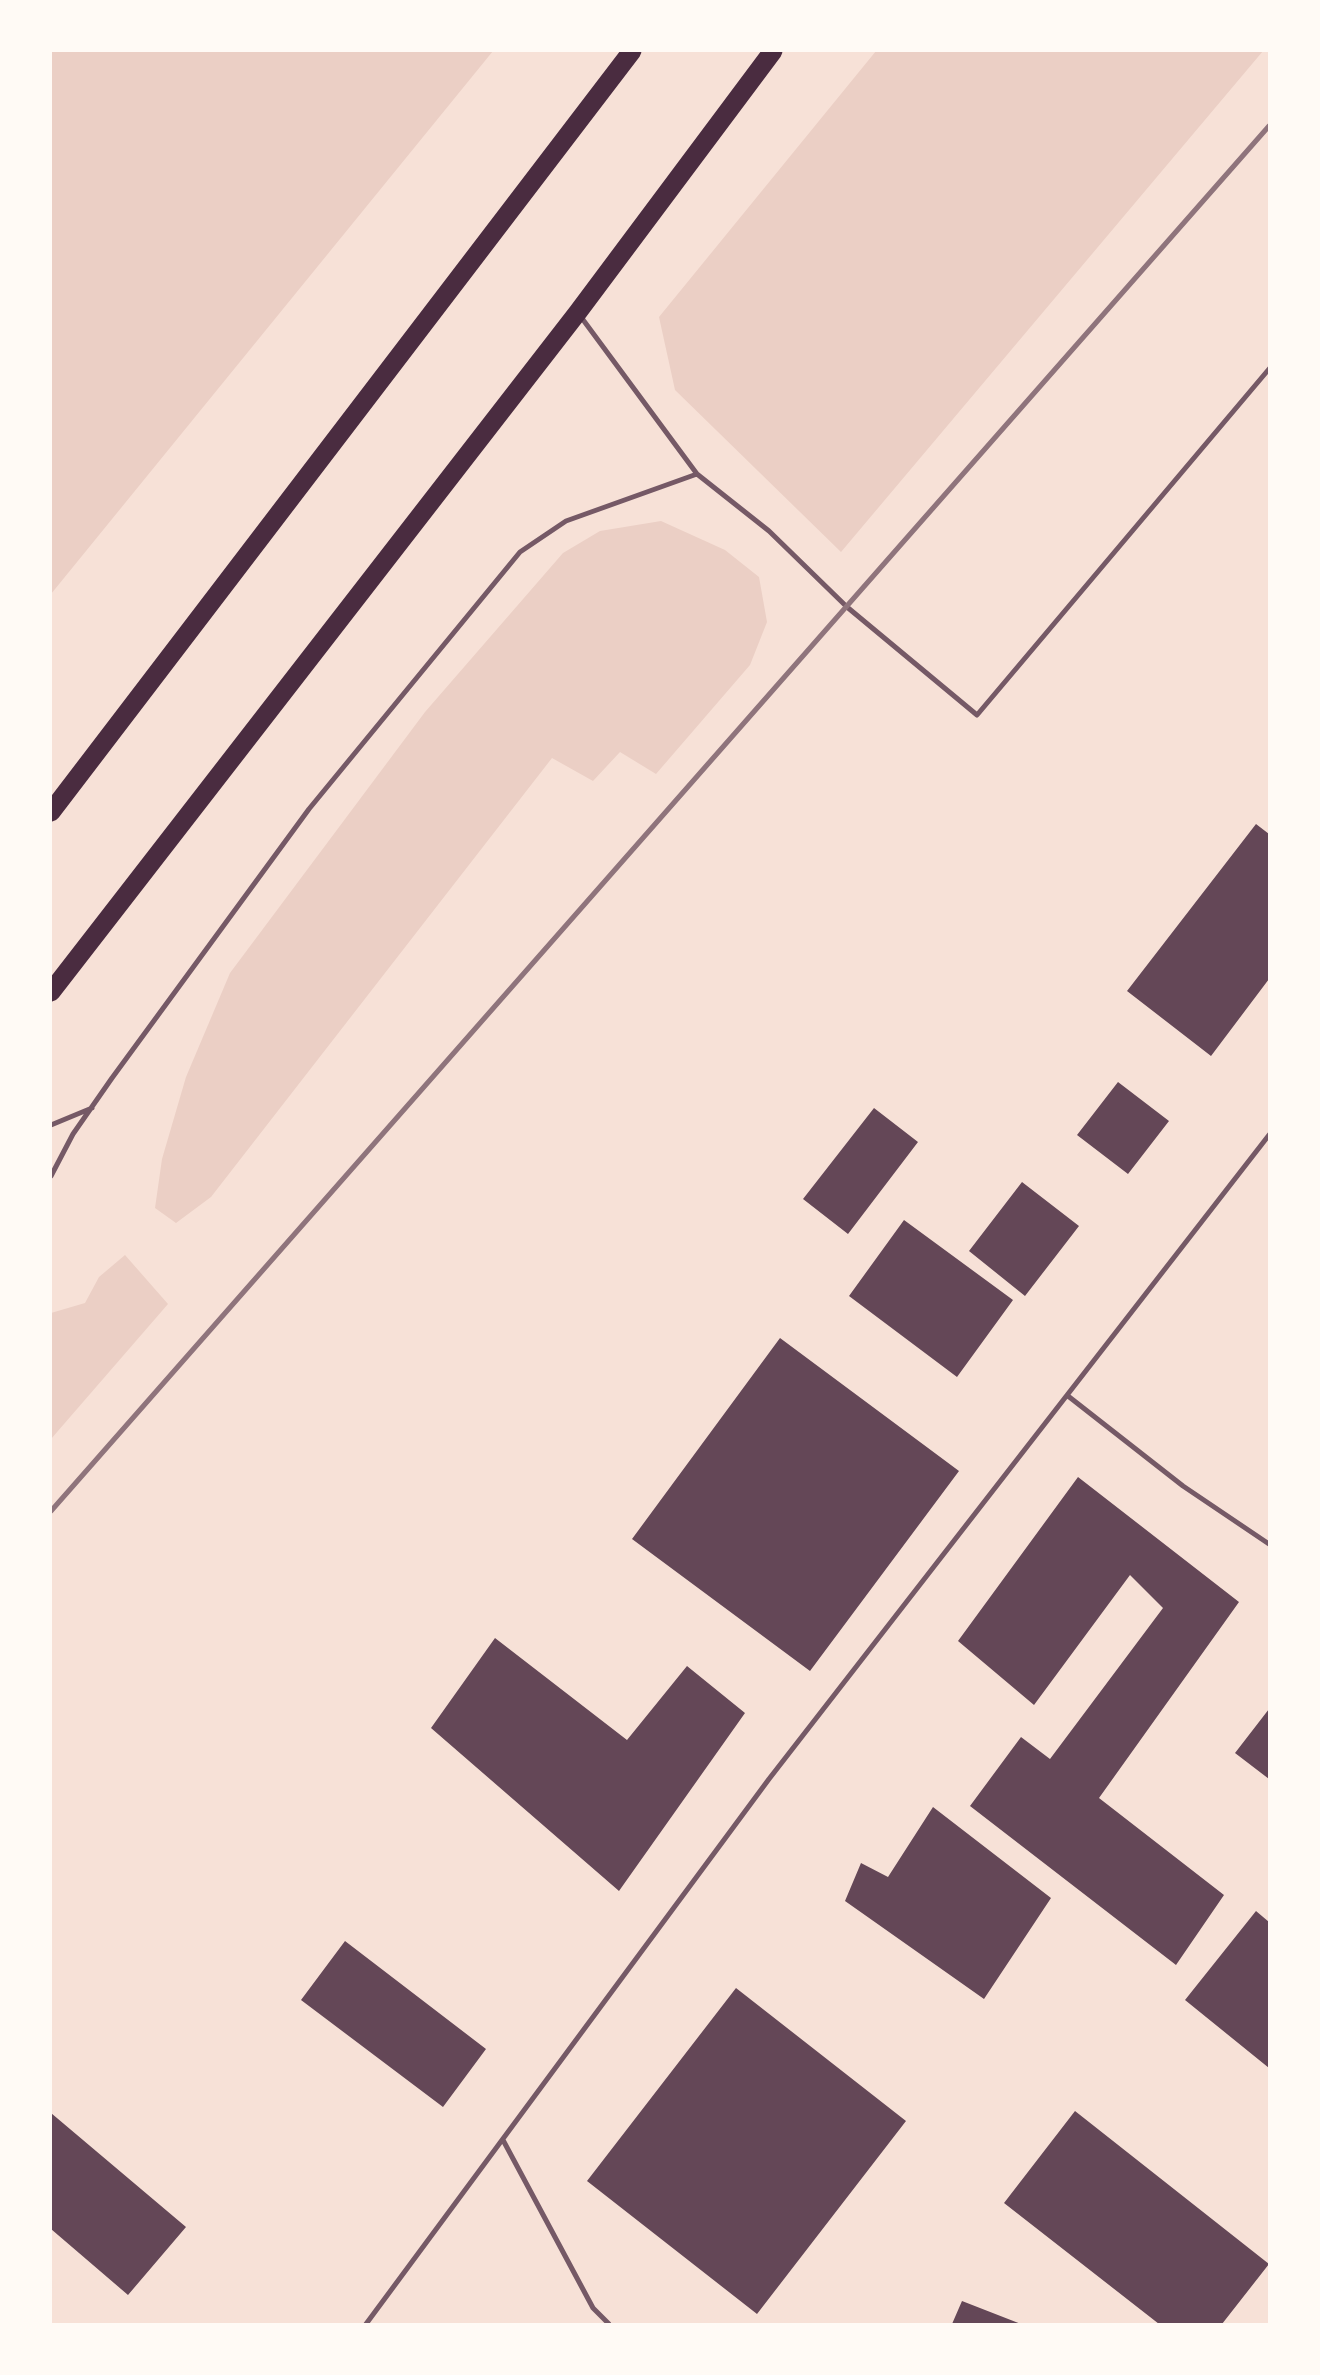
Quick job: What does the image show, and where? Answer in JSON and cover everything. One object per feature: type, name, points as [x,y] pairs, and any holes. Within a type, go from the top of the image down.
[{"type":"highway","points":[[51,812],[632,51]]},
{"type":"highway","points":[[51,992],[578,312],[773,51]]},
{"type":"lane","points":[[578,312],[697,474],[769,531],[847,607],[976,715],[1269,369]]},
{"type":"lane","points":[[51,1176],[92,1108],[309,809],[520,552],[566,521],[697,474]]},
{"type":"lane","points":[[51,1125],[92,1108]]},
{"type":"lane","points":[[366,2324],[769,1779],[1269,1135]]},
{"type":"lane","points":[[1068,1396],[1183,1486],[1269,1544]]},
{"type":"lane","points":[[503,2140],[593,2308],[609,2324]]},
{"type":"shaded area","points":[[51,51],[493,51],[51,594]]},
{"type":"shaded area","points":[[876,51],[1263,51],[841,552],[675,390],[659,317]]},
{"type":"shaded area","points":[[661,521],[725,550],[759,577],[767,622],[750,665],[656,774],[620,752],[593,781],[552,758],[211,1197],[176,1223],[155,1208],[162,1159],[186,1077],[230,973],[425,712],[563,553],[600,531]]},
{"type":"shaded area","points":[[125,1255],[168,1304],[51,1439],[51,1313],[85,1303],[99,1277]]},
{"type":"building","points":[[1256,824],[1269,834],[1269,979],[1211,1056],[1127,991]]},
{"type":"building","points":[[1118,1082],[1169,1121],[1128,1174],[1077,1135]]},
{"type":"building","points":[[874,1108],[918,1142],[848,1234],[803,1199]]},
{"type":"building","points":[[1022,1182],[1079,1226],[1025,1296],[969,1251]]},
{"type":"building","points":[[904,1220],[1013,1300],[957,1377],[849,1296]]},
{"type":"building","points":[[780,1338],[959,1471],[810,1671],[632,1539]]},
{"type":"building","points":[[1078,1477],[1239,1602],[1099,1798],[1224,1895],[1176,1965],[970,1806],[1021,1737],[1050,1759],[1163,1608],[1130,1575],[1034,1705],[958,1641]]},
{"type":"building","points":[[495,1638],[627,1740],[687,1666],[745,1713],[619,1891],[431,1728]]},
{"type":"building","points":[[1269,1709],[1269,1779],[1235,1753]]},
{"type":"building","points":[[933,1807],[1051,1898],[984,1999],[845,1901],[861,1863],[888,1877]]},
{"type":"building","points":[[1256,1911],[1269,1922],[1269,2068],[1185,2000]]},
{"type":"building","points":[[345,1941],[486,2049],[443,2107],[301,2000]]},
{"type":"building","points":[[736,1988],[906,2121],[757,2314],[587,2181]]},
{"type":"building","points":[[1075,2111],[1269,2264],[1222,2324],[1159,2324],[1004,2203]]},
{"type":"building","points":[[51,2113],[186,2227],[128,2295],[51,2229]]},
{"type":"building","points":[[962,2301],[1021,2324],[952,2324]]},
{"type":"railway","points":[[51,1511],[1269,126]]}]
